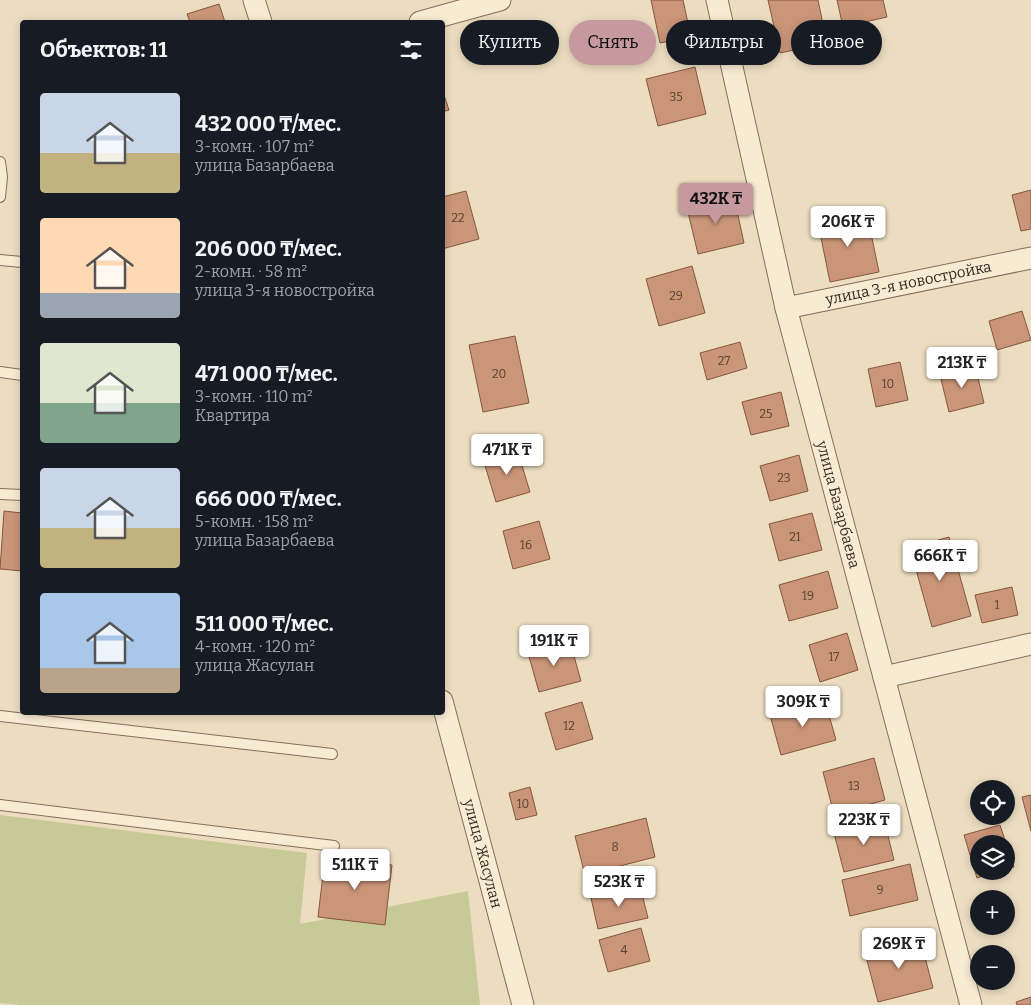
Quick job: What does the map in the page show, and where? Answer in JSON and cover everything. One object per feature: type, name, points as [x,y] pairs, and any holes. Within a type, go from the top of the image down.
[{"type":"street","points":[[254,0],[260,20]]},
{"type":"street","points":[[427,20],[500,0]]},
{"type":"street","name":"улица Базарбаева","points":[[717,0],[786,308],[970,1005]]},
{"type":"street","name":"улица 3-я новостройка","points":[[786,308],[1031,258]]},
{"type":"street","points":[[884,677],[1031,644]]},
{"type":"street","name":"улица Жасулан","points":[[445,712],[523,1005]]},
{"type":"lane","points":[[0,162],[2,177],[0,196]]},
{"type":"lane","points":[[0,260],[20,262]]},
{"type":"lane","points":[[0,372],[20,375]]},
{"type":"lane","points":[[0,494],[20,496]]},
{"type":"lane","points":[[0,716],[332,754]]},
{"type":"lane","points":[[0,805],[334,846]]},
{"type":"green space","points":[[0,815],[307,853],[300,924],[468,891],[480,1005],[20,1005],[0,1003]]},
{"type":"building","points":[[651,0],[683,0],[687,20],[666,20],[666,42],[660,43]]},
{"type":"building","points":[[768,0],[818,0],[822,20],[791,20],[791,51],[781,53],[781,20],[773,20]]},
{"type":"building","points":[[837,0],[883,0],[887,17],[874,20],[841,20]]},
{"type":"building","points":[[219,4],[224,20],[189,20],[187,14]]},
{"type":"building","points":[[695,67],[706,114],[658,126],[646,79]]},
{"type":"building","points":[[445,98],[449,110],[445,111]]},
{"type":"building","points":[[1031,190],[1031,229],[1021,231],[1012,195]]},
{"type":"building","points":[[466,191],[479,239],[445,248],[445,196]]},
{"type":"building","points":[[734,197],[744,243],[698,254],[687,208]]},
{"type":"building","points":[[867,214],[879,272],[830,282],[818,223]]},
{"type":"building","points":[[692,266],[705,313],[659,326],[646,279]]},
{"type":"building","points":[[1022,311],[1031,340],[997,350],[989,321]]},
{"type":"building","points":[[515,336],[529,403],[483,412],[469,345]]},
{"type":"building","points":[[740,342],[747,368],[707,380],[700,353]]},
{"type":"building","points":[[900,362],[908,400],[876,407],[868,369]]},
{"type":"building","points":[[975,366],[984,403],[949,412],[940,375]]},
{"type":"building","points":[[781,392],[789,426],[751,435],[742,402]]},
{"type":"building","points":[[517,449],[530,492],[496,502],[483,459]]},
{"type":"building","points":[[799,455],[808,491],[770,501],[760,466]]},
{"type":"building","points":[[4,511],[20,513],[20,571],[0,569]]},
{"type":"building","points":[[812,513],[822,550],[779,561],[769,524]]},
{"type":"building","points":[[539,521],[550,559],[513,569],[503,531]]},
{"type":"building","points":[[949,537],[971,616],[932,627],[910,548]]},
{"type":"building","points":[[828,571],[838,608],[789,621],[779,585]]},
{"type":"building","points":[[1012,587],[1018,615],[982,623],[975,595]]},
{"type":"building","points":[[847,633],[858,670],[820,682],[809,645]]},
{"type":"building","points":[[570,642],[581,681],[539,692],[528,653]]},
{"type":"building","points":[[825,701],[836,740],[781,755],[770,715]]},
{"type":"building","points":[[582,702],[593,739],[556,750],[545,713]]},
{"type":"building","points":[[874,758],[885,800],[834,814],[823,772]]},
{"type":"building","points":[[530,787],[537,815],[516,820],[509,793]]},
{"type":"building","points":[[1031,795],[1031,831],[1022,797]]},
{"type":"building","points":[[646,818],[655,857],[585,875],[575,836]]},
{"type":"building","points":[[884,820],[894,860],[844,872],[834,833]]},
{"type":"building","points":[[1000,825],[1003,835],[970,835],[970,855],[964,835]]},
{"type":"building","points":[[325,857],[392,865],[385,925],[318,917]]},
{"type":"building","points":[[910,864],[918,900],[850,916],[842,880]]},
{"type":"building","points":[[640,886],[648,918],[598,929],[591,898]]},
{"type":"building","points":[[641,928],[650,961],[608,972],[599,940]]},
{"type":"building","points":[[920,938],[933,988],[878,1002],[865,953]]},
{"type":"building","points":[[1031,997],[1031,1005],[1017,1005],[1016,1002]]}]
